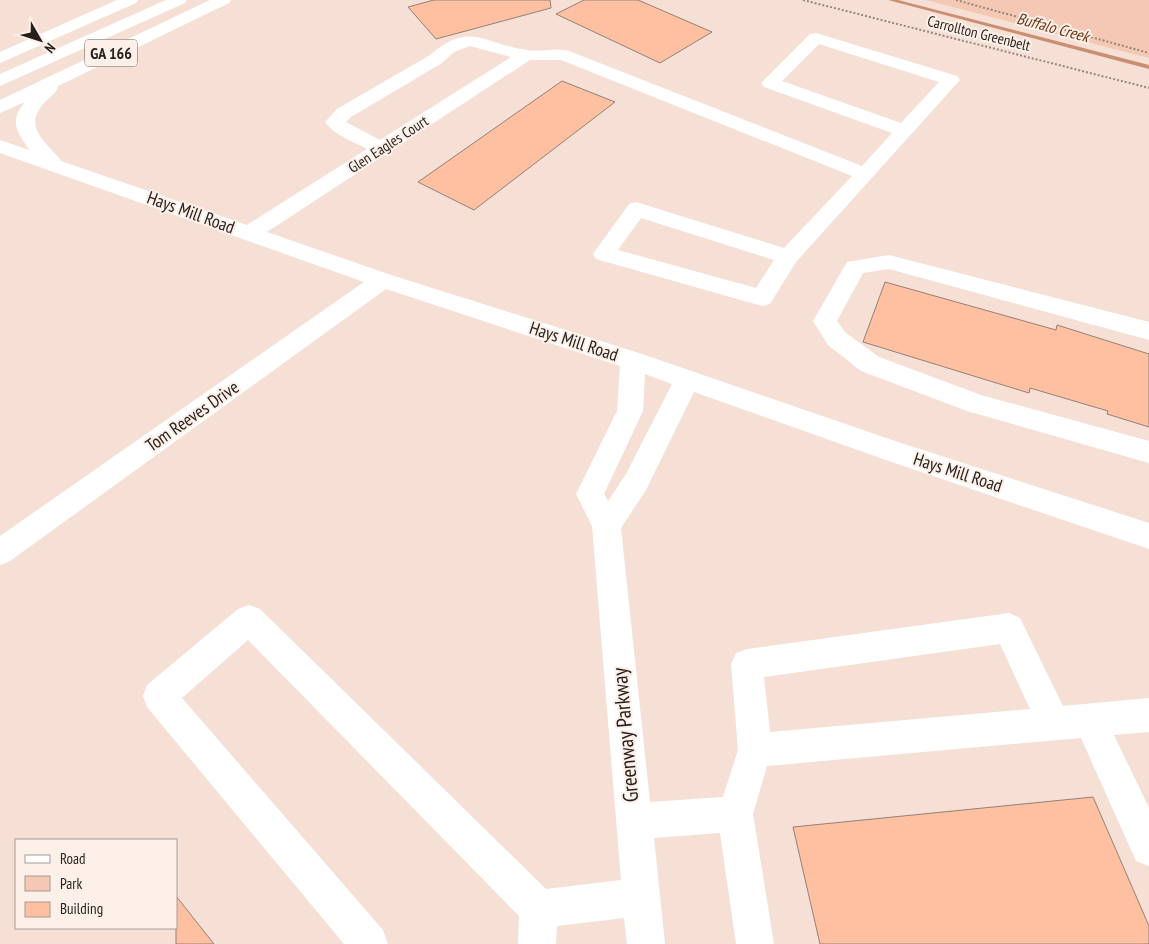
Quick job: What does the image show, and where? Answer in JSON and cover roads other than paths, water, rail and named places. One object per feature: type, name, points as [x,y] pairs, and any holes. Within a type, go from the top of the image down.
[{"type":"street","points":[[0,46],[110,0]]},
{"type":"street","name":"GA 166","points":[[0,58],[130,0]]},
{"type":"street","points":[[0,81],[178,0]]},
{"type":"street","name":"GA 166","points":[[0,106],[223,0]]},
{"type":"street","points":[[788,256],[636,209],[604,254],[762,298],[788,256],[865,174],[951,80],[816,38],[770,83],[904,131]]},
{"type":"street","points":[[380,148],[341,128],[335,122],[344,113],[436,59],[446,49],[455,44],[466,41],[486,42],[526,55],[563,55],[865,174]]},
{"type":"street","name":"Glen Eagles Court","points":[[250,233],[526,55]]},
{"type":"street","points":[[53,163],[26,133],[25,120],[29,108],[60,78]]},
{"type":"street","name":"Hays Mill Road","points":[[0,146],[383,280],[633,360],[1149,536]]},
{"type":"street","points":[[1149,331],[888,262],[855,267],[825,321],[837,339],[870,364],[976,404],[1149,452]]},
{"type":"street","name":"Tom Reeves Drive","points":[[0,552],[383,280]]},
{"type":"street","points":[[633,360],[630,410],[590,494],[606,526],[636,482],[687,379]]},
{"type":"street","name":"Greenway Parkway","points":[[606,526],[646,944]]},
{"type":"street","points":[[369,944],[159,696],[249,619],[538,926],[641,897]]},
{"type":"street","points":[[755,944],[735,814],[755,750],[747,664],[1009,628],[1054,723]]},
{"type":"street","points":[[755,750],[1149,715]]},
{"type":"street","points":[[1090,720],[1149,848]]},
{"type":"street","points":[[633,821],[735,814]]},
{"type":"waterway","name":"Buffalo Creek","points":[[891,0],[1149,67]]}]
